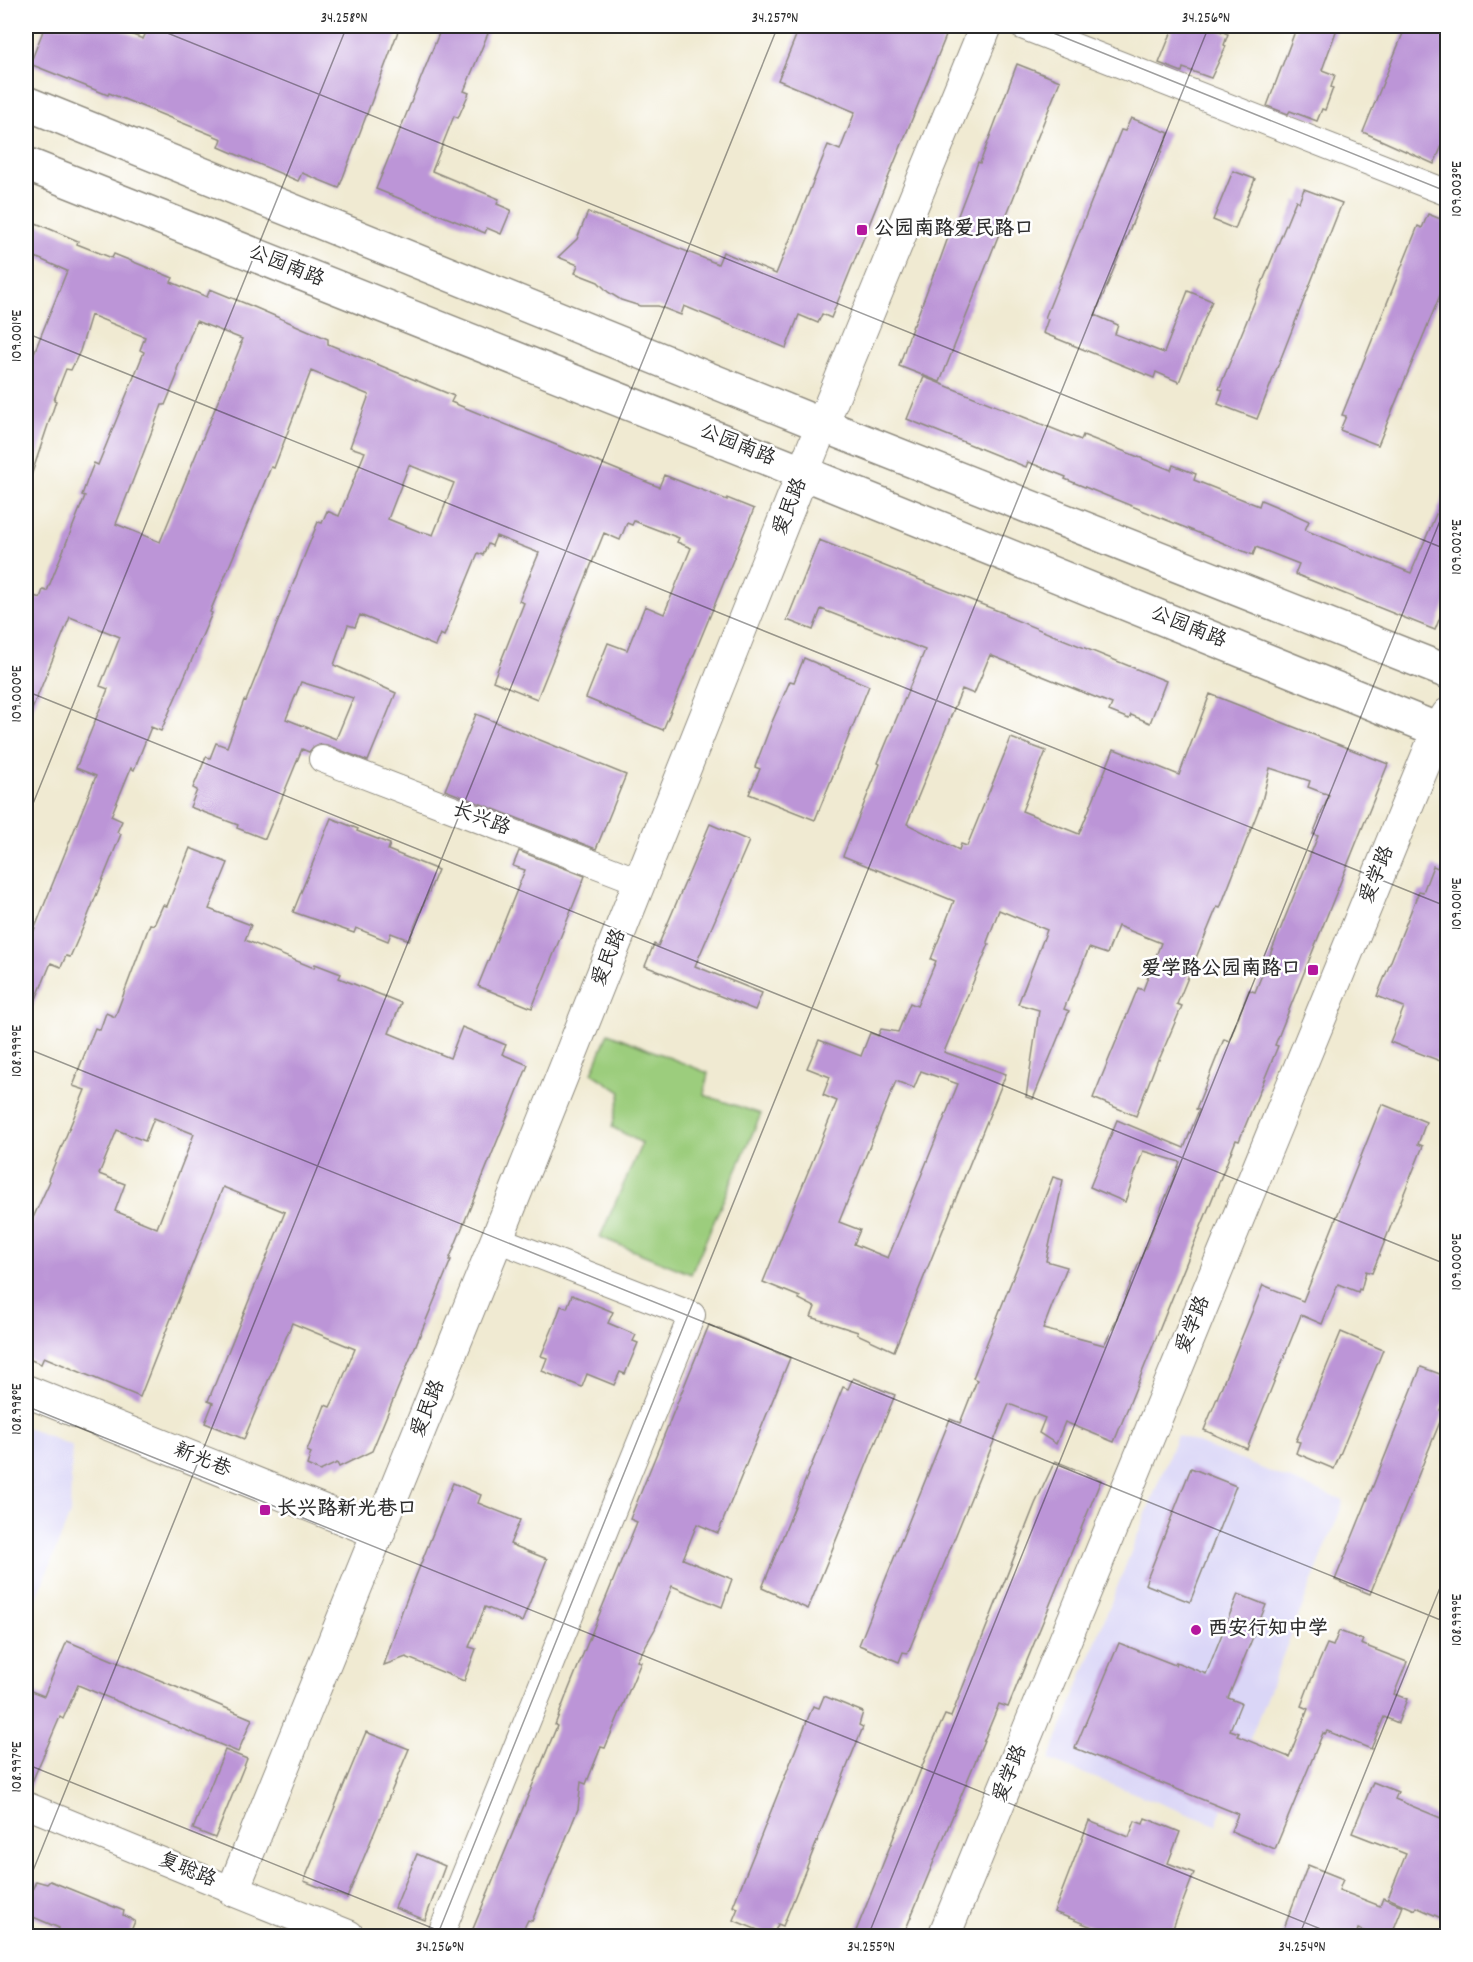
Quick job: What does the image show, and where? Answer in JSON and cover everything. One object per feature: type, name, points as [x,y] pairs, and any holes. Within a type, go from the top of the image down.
[{"type":"main road","points":[[26,104],[822,425],[1448,672]]},
{"type":"main road","name":"公园南路","points":[[26,164],[1444,726]]},
{"type":"street","name":"爱民路","points":[[233,1890],[379,1533],[822,425],[987,26]]},
{"type":"street","points":[[1022,26],[1448,193]]},
{"type":"street","name":"爱学路","points":[[944,1936],[1444,726]]},
{"type":"street","name":"长兴路","points":[[322,759],[640,882]]},
{"type":"street","points":[[440,1936],[692,1315],[497,1239]]},
{"type":"street","name":"新光巷","points":[[26,1391],[379,1533]]},
{"type":"street","name":"复聪路","points":[[26,1805],[348,1936]]},
{"type":"shaded area","points":[[26,1427],[72,1446],[70,1514],[26,1626]]},
{"type":"shaded area","name":"西安行知中学","points":[[1177,1435],[1344,1501],[1216,1825],[1049,1760]]},
{"type":"green space","points":[[608,1033],[708,1073],[704,1095],[761,1114],[691,1274],[600,1237],[642,1143],[612,1127],[621,1092],[592,1073]]},
{"type":"building","points":[[45,26],[110,26],[143,39],[149,26],[400,26],[339,188],[302,173],[298,181],[219,147],[222,139],[30,64]]},
{"type":"building","points":[[442,26],[491,26],[464,91],[469,93],[458,118],[454,116],[432,171],[499,199],[497,204],[511,210],[501,234],[487,228],[485,233],[376,189]]},
{"type":"building","points":[[800,26],[950,26],[831,318],[822,314],[818,323],[799,315],[786,348],[684,306],[681,315],[658,306],[640,306],[621,300],[598,282],[575,273],[578,265],[558,257],[577,239],[588,212],[718,264],[723,252],[776,274],[828,145],[840,150],[855,112],[778,80]]},
{"type":"building","points":[[1174,26],[1207,26],[1228,34],[1224,45],[1226,46],[1211,78],[1183,68],[1182,72],[1159,63]]},
{"type":"building","points":[[1297,26],[1338,26],[1322,70],[1335,75],[1331,87],[1333,88],[1325,110],[1322,109],[1317,121],[1290,111],[1288,114],[1267,106]]},
{"type":"building","points":[[1406,26],[1448,26],[1448,132],[1434,164],[1363,132]]},
{"type":"building","points":[[1017,64],[1060,81],[940,382],[899,366],[913,325],[978,162],[980,163]]},
{"type":"building","points":[[1131,118],[1169,133],[1095,315],[1118,325],[1115,334],[1164,353],[1188,291],[1212,301],[1179,382],[1156,372],[1154,378],[1043,333],[1048,319],[1045,318],[1092,200],[1121,130],[1125,131]]},
{"type":"building","points":[[1233,171],[1255,179],[1235,229],[1213,220]]},
{"type":"building","points":[[1304,189],[1342,203],[1257,419],[1218,404],[1223,390],[1219,389],[1296,200],[1299,202]]},
{"type":"building","points":[[1428,214],[1448,222],[1448,276],[1378,445],[1340,430],[1346,416],[1342,415],[1418,226],[1422,228]]},
{"type":"building","points":[[31,221],[78,241],[77,244],[112,258],[114,254],[173,278],[171,282],[207,297],[210,289],[328,339],[328,344],[454,396],[451,402],[659,487],[664,475],[754,509],[663,730],[586,698],[608,643],[627,650],[645,606],[664,614],[691,548],[677,542],[679,538],[634,521],[632,525],[627,523],[620,540],[604,533],[537,699],[493,681],[524,603],[519,601],[539,553],[496,536],[492,546],[488,544],[483,555],[478,553],[444,636],[440,634],[435,646],[360,615],[355,627],[348,625],[334,665],[396,693],[368,761],[327,745],[319,744],[309,752],[302,749],[265,839],[237,828],[238,825],[190,807],[197,790],[193,788],[206,757],[210,758],[216,743],[227,747],[244,700],[246,701],[318,522],[322,523],[327,511],[339,516],[365,452],[350,447],[369,395],[311,371],[274,468],[271,467],[161,731],[151,727],[134,770],[131,768],[111,816],[122,821],[117,832],[121,834],[85,923],[70,957],[66,956],[61,967],[51,963],[26,1023],[26,950],[96,776],[76,768],[108,689],[100,686],[120,637],[70,617],[26,724],[26,618],[34,596],[40,598],[43,590],[47,591],[85,496],[82,495],[94,463],[98,465],[144,352],[140,350],[145,337],[91,315],[80,351],[71,370],[66,369],[29,482],[26,482],[26,355],[32,358],[67,271],[26,253],[26,233]],"holes":[[[196,321],[242,339],[240,343],[242,343],[160,542],[116,524],[162,405],[165,405],[177,376],[177,369]],[[409,465],[454,483],[433,535],[388,519]],[[301,682],[353,698],[336,739],[286,719]]]},
{"type":"building","points":[[924,377],[1081,440],[1083,435],[1171,470],[1173,465],[1196,474],[1194,480],[1259,506],[1261,500],[1309,521],[1305,530],[1411,573],[1448,486],[1448,597],[1435,630],[1295,574],[1299,564],[1256,547],[1253,555],[1028,462],[1026,467],[907,419]]},
{"type":"building","points":[[819,540],[1006,614],[1006,616],[1166,681],[1150,723],[1131,715],[1129,719],[1109,711],[1112,704],[990,655],[974,694],[962,689],[907,824],[959,850],[961,844],[967,846],[1011,738],[1046,751],[1022,811],[1079,834],[1114,749],[1179,775],[1210,694],[1388,764],[1275,1045],[1278,1046],[1239,1141],[1236,1140],[1114,1442],[1065,1422],[1056,1444],[1039,1433],[1045,1418],[1009,1404],[908,1653],[903,1652],[899,1662],[859,1645],[950,1419],[960,1423],[977,1380],[973,1378],[1053,1177],[1063,1180],[1046,1261],[1067,1267],[1043,1329],[1104,1345],[1180,1162],[1143,1151],[1125,1202],[1090,1187],[1117,1120],[1184,1148],[1199,1110],[1196,1109],[1224,1039],[1229,1041],[1249,990],[1255,992],[1318,836],[1313,834],[1329,795],[1308,787],[1310,781],[1270,768],[1262,801],[1220,908],[1217,907],[1177,1004],[1182,1006],[1136,1116],[1093,1098],[1138,988],[1143,990],[1161,943],[1118,926],[1107,954],[1089,948],[1064,1009],[1069,1011],[1033,1099],[1026,1097],[1039,1010],[1018,1004],[1047,930],[999,910],[987,942],[989,944],[944,1052],[1006,1074],[894,1351],[857,1334],[858,1332],[811,1317],[815,1307],[799,1299],[800,1297],[763,1282],[837,1101],[823,1095],[830,1077],[807,1068],[819,1040],[861,1056],[870,1033],[878,1036],[881,1029],[898,1032],[910,1003],[917,1006],[936,961],[931,959],[954,901],[843,856],[880,764],[878,763],[925,650],[821,609],[813,630],[787,620]],"holes":[[[921,1071],[958,1084],[888,1258],[854,1244],[860,1230],[839,1222],[896,1081],[914,1088]]]},
{"type":"building","points":[[804,658],[869,686],[815,820],[749,794],[760,769],[755,767],[772,722],[790,681],[794,682]]},
{"type":"building","points":[[476,714],[626,775],[596,849],[445,790]]},
{"type":"building","points":[[331,818],[390,844],[388,850],[438,870],[409,940],[391,933],[388,941],[356,928],[354,933],[293,912]]},
{"type":"building","points":[[710,824],[749,841],[695,966],[762,993],[755,1010],[645,966],[654,944],[658,946]]},
{"type":"building","points":[[190,848],[228,863],[209,909],[251,925],[245,940],[314,968],[315,964],[341,974],[339,978],[401,1003],[389,1033],[450,1058],[462,1027],[506,1045],[502,1054],[528,1065],[372,1451],[339,1467],[337,1463],[320,1471],[307,1465],[311,1453],[307,1451],[325,1405],[330,1407],[355,1349],[292,1323],[244,1439],[205,1423],[213,1403],[208,1401],[285,1212],[223,1187],[140,1397],[44,1357],[41,1364],[26,1358],[26,1233],[50,1181],[48,1180],[85,1090],[73,1086],[95,1028],[100,1030],[106,1013],[115,1017],[150,924],[154,925],[163,905],[167,906]],"holes":[[[154,1118],[194,1134],[157,1228],[115,1211],[125,1184],[99,1174],[117,1130],[145,1141]]]},
{"type":"building","points":[[519,851],[585,876],[532,1008],[478,986],[525,870],[513,866]]},
{"type":"building","points":[[1433,866],[1448,872],[1448,1064],[1390,1042],[1404,1007],[1377,996],[1419,891],[1423,892]]},
{"type":"building","points":[[1382,1104],[1426,1122],[1418,1144],[1423,1146],[1372,1273],[1366,1271],[1361,1290],[1359,1289],[1358,1292],[1338,1284],[1322,1324],[1301,1315],[1247,1449],[1204,1430],[1263,1285],[1303,1301]]},
{"type":"building","points":[[572,1295],[613,1312],[608,1323],[636,1335],[633,1341],[638,1343],[625,1374],[620,1372],[614,1385],[587,1374],[582,1387],[542,1371],[547,1358],[541,1356],[561,1306],[567,1308]]},
{"type":"building","points":[[709,1325],[790,1358],[718,1533],[697,1524],[683,1559],[732,1579],[722,1607],[672,1586],[655,1629],[637,1661],[641,1662],[605,1748],[601,1747],[586,1784],[581,1782],[578,1809],[532,1921],[528,1920],[520,1936],[470,1936],[557,1726],[555,1725],[568,1691],[637,1522],[630,1519]]},
{"type":"building","points":[[1341,1332],[1383,1350],[1334,1469],[1296,1453],[1300,1442],[1296,1441]]},
{"type":"building","points":[[1421,1367],[1448,1377],[1448,1392],[1440,1410],[1444,1412],[1370,1594],[1335,1580]]},
{"type":"building","points":[[853,1378],[895,1395],[808,1609],[762,1588],[843,1387],[848,1389]]},
{"type":"building","points":[[1055,1461],[1101,1480],[1008,1707],[999,1704],[903,1936],[854,1936],[925,1759],[945,1715],[951,1717],[1035,1504]]},
{"type":"building","points":[[1191,1468],[1236,1486],[1190,1602],[1145,1584]]},
{"type":"building","points":[[453,1483],[481,1495],[478,1503],[520,1520],[510,1544],[547,1559],[522,1622],[485,1607],[469,1647],[476,1649],[464,1681],[406,1657],[384,1665],[402,1611]]},
{"type":"building","points":[[1238,1594],[1266,1605],[1228,1698],[1241,1703],[1230,1730],[1239,1733],[1237,1736],[1289,1757],[1308,1709],[1301,1706],[1309,1685],[1327,1644],[1333,1646],[1339,1631],[1363,1640],[1361,1644],[1407,1662],[1394,1694],[1407,1699],[1398,1723],[1384,1717],[1371,1749],[1327,1731],[1323,1733],[1275,1849],[1231,1831],[1238,1814],[1075,1748],[1119,1643],[1175,1665],[1176,1662],[1206,1674]]},
{"type":"building","points":[[67,1641],[252,1719],[238,1752],[78,1685],[63,1719],[60,1717],[28,1791],[26,1790],[26,1689],[44,1696]]},
{"type":"building","points":[[824,1696],[863,1712],[859,1725],[863,1727],[783,1926],[778,1924],[773,1936],[733,1920],[738,1908],[733,1906],[813,1706],[819,1708]]},
{"type":"building","points":[[366,1732],[409,1749],[347,1898],[304,1881]]},
{"type":"building","points":[[225,1750],[247,1759],[215,1838],[193,1829]]},
{"type":"building","points":[[1373,1782],[1398,1792],[1395,1799],[1448,1821],[1448,1921],[1388,1898],[1406,1854],[1352,1833]]},
{"type":"building","points":[[1145,1818],[1180,1832],[1168,1863],[1194,1873],[1170,1936],[1089,1936],[1092,1927],[1054,1912],[1089,1821],[1129,1837],[1135,1821],[1143,1824]]},
{"type":"building","points":[[417,1854],[445,1866],[425,1920],[395,1908]]},
{"type":"building","points":[[1308,1865],[1343,1879],[1339,1890],[1380,1906],[1383,1898],[1403,1906],[1391,1936],[1377,1936],[1358,1929],[1356,1936],[1281,1936]]},
{"type":"building","points":[[36,1881],[47,1884],[50,1881],[124,1911],[123,1915],[135,1921],[129,1936],[55,1936],[59,1928],[26,1914],[26,1893],[30,1895]]},
{"type":"place","name":"公园南路爱民路口","points":[[862,230]]},
{"type":"place","name":"爱学路公园南路口","points":[[1313,970]]},
{"type":"place","name":"长兴路新光巷口","points":[[265,1510]]},
{"type":"place","name":"西安行知中学","points":[[1196,1630]]}]
